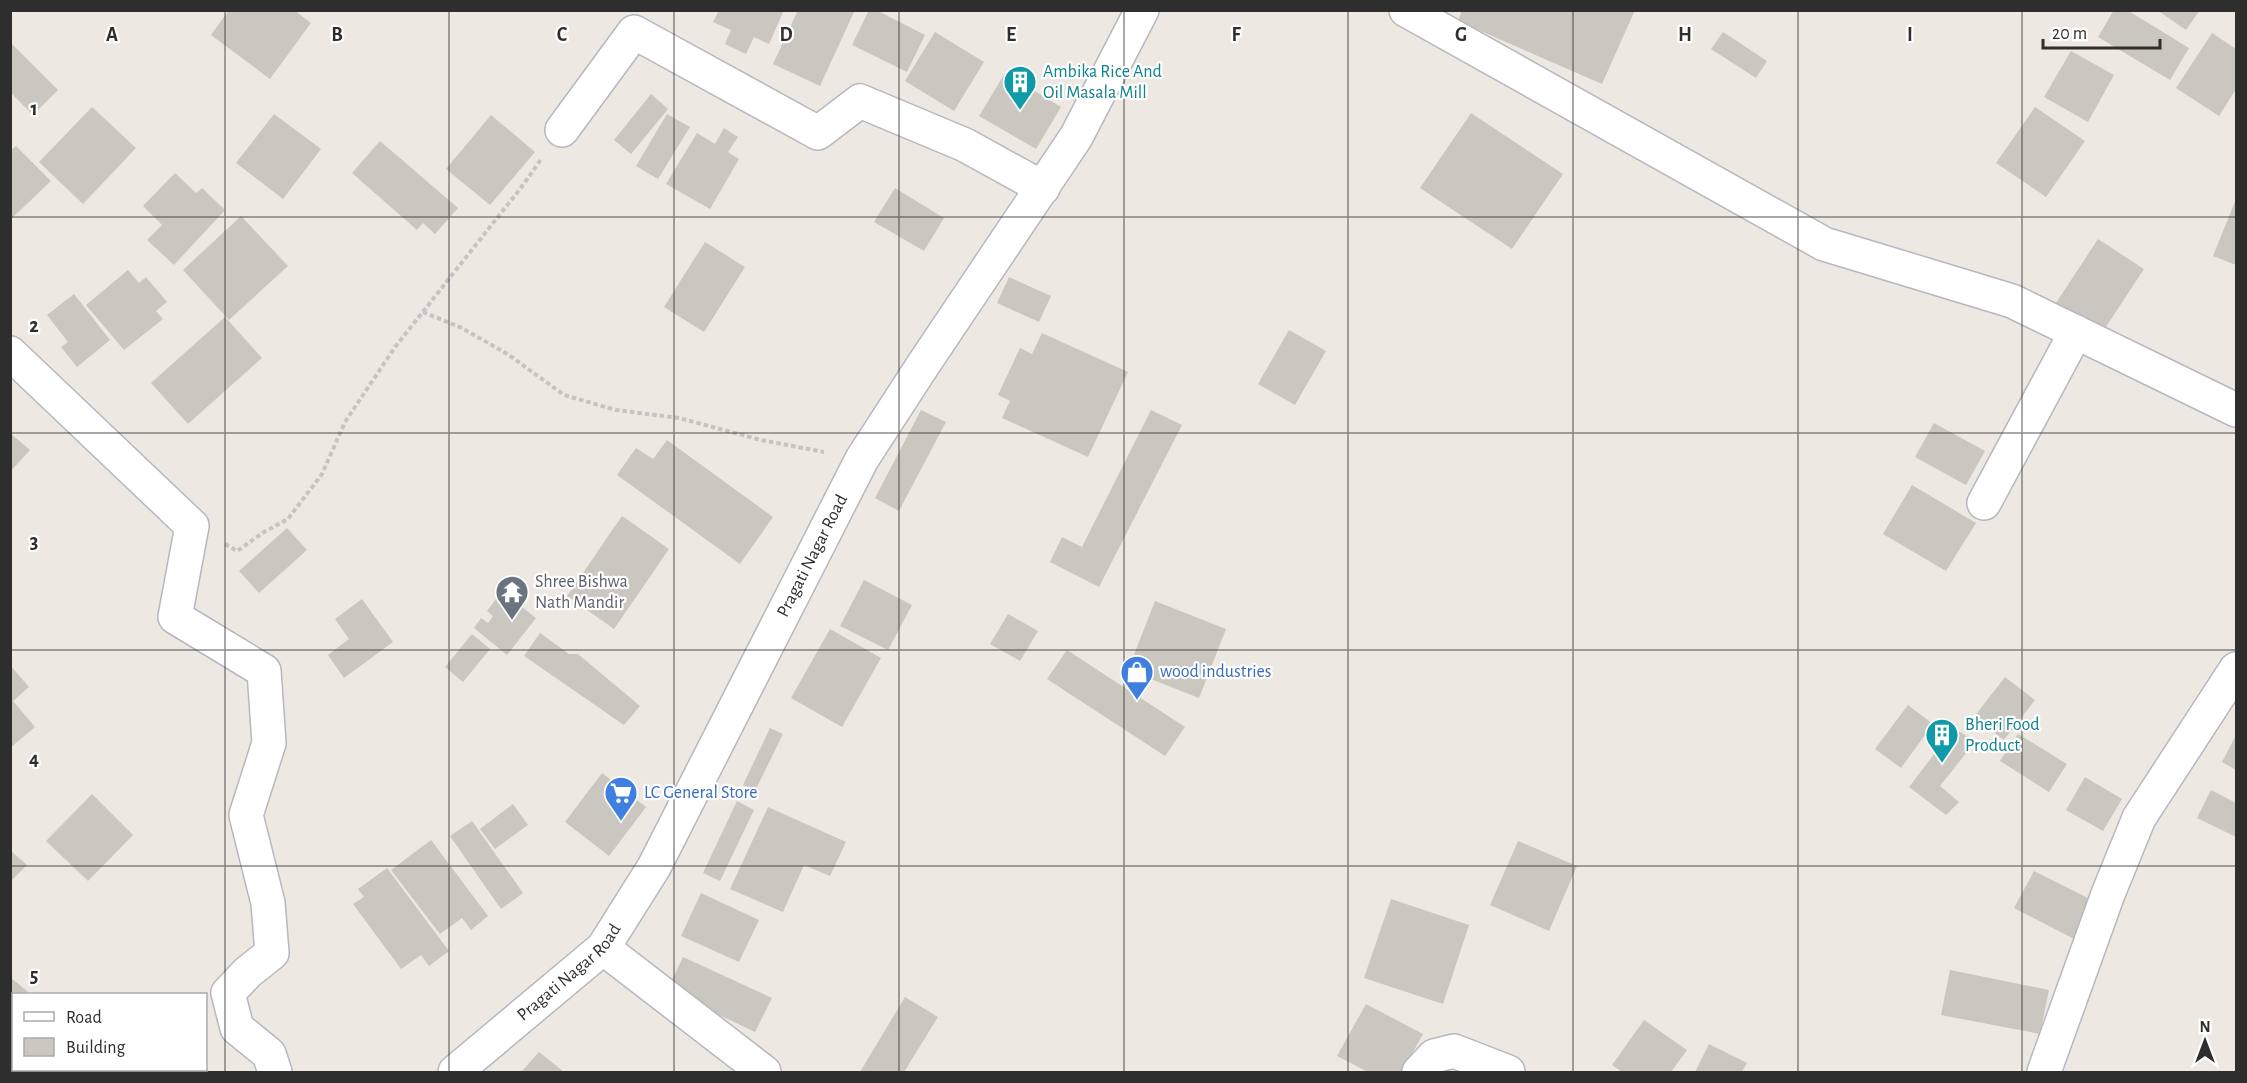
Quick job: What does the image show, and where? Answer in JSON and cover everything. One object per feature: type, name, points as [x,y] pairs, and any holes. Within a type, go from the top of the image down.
[{"type":"street","name":"Pragati Nagar Road","points":[[455,1072],[603,948],[654,867],[862,459],[922,365],[1076,137],[1142,10]]},
{"type":"street","points":[[1406,10],[1824,244],[2012,301],[2236,410]]},
{"type":"street","points":[[562,129],[634,32],[818,133],[860,101],[965,145],[1043,188]]},
{"type":"street","points":[[1984,503],[2076,332]]},
{"type":"street","points":[[10,353],[192,526],[174,617],[264,671],[269,743],[246,814],[268,903],[272,953],[248,972],[228,993],[237,1028],[269,1054],[275,1072]]},
{"type":"street","points":[[2044,1072],[2108,894],[2139,818],[2236,669]]},
{"type":"street","points":[[603,948],[764,1072]]},
{"type":"street","points":[[1419,1072],[1434,1056],[1454,1051],[1508,1072]]},
{"type":"path","points":[[192,526],[237,550],[288,519],[322,474],[345,422],[395,347],[520,189],[562,129]]},
{"type":"path","points":[[423,312],[462,328],[509,355],[564,395],[616,410],[679,418],[761,440],[862,459]]},
{"type":"building","points":[[229,10],[294,10],[311,23],[270,79],[211,35]]},
{"type":"building","points":[[719,10],[784,10],[769,44],[754,37],[746,54],[725,44],[731,30],[713,22]]},
{"type":"building","points":[[798,10],[854,12],[820,86],[773,64]]},
{"type":"building","points":[[869,10],[876,10],[925,35],[907,72],[852,45]]},
{"type":"building","points":[[1462,10],[1635,10],[1602,84],[1458,21]]},
{"type":"building","points":[[2114,10],[2127,10],[2189,48],[2170,80],[2098,37]]},
{"type":"building","points":[[2157,10],[2200,10],[2186,30]]},
{"type":"building","points":[[935,32],[984,62],[954,111],[905,81]]},
{"type":"building","points":[[1723,32],[1767,61],[1756,78],[1711,49]]},
{"type":"building","points":[[2212,33],[2236,49],[2236,89],[2219,116],[2176,88]]},
{"type":"building","points":[[10,42],[58,90],[33,115],[10,92]]},
{"type":"building","points":[[2071,51],[2114,75],[2088,122],[2044,97]]},
{"type":"building","name":"Ambika Rice And Oil Masala Mill","points":[[1005,73],[1061,107],[1036,149],[979,116]]},
{"type":"building","points":[[651,94],[668,109],[631,154],[614,140]]},
{"type":"building","points":[[92,107],[136,148],[83,204],[39,162]]},
{"type":"building","points":[[2035,107],[2085,141],[2046,197],[1996,163]]},
{"type":"building","points":[[1471,113],[1563,174],[1512,249],[1420,188]]},
{"type":"building","points":[[274,114],[321,149],[283,199],[236,163]]},
{"type":"building","points":[[667,114],[690,127],[658,179],[636,166]]},
{"type":"building","points":[[491,115],[535,152],[490,205],[446,169]]},
{"type":"building","points":[[724,128],[738,137],[728,152],[739,159],[710,209],[666,184],[697,133],[715,144]]},
{"type":"building","points":[[380,141],[458,208],[435,234],[423,223],[417,230],[352,173]]},
{"type":"building","points":[[16,146],[51,181],[10,220],[10,151]]},
{"type":"building","points":[[175,173],[196,193],[202,188],[225,210],[174,265],[147,240],[162,225],[143,206]]},
{"type":"building","points":[[895,188],[944,218],[924,251],[874,222]]},
{"type":"building","points":[[2236,199],[2236,265],[2213,256]]},
{"type":"building","points":[[241,216],[288,266],[229,320],[183,270]]},
{"type":"building","points":[[2098,239],[2144,269],[2102,333],[2056,303]]},
{"type":"building","points":[[705,242],[745,267],[704,332],[664,307]]},
{"type":"building","points":[[128,270],[139,283],[146,277],[167,302],[156,311],[163,319],[124,350],[86,305]]},
{"type":"building","points":[[1009,277],[1051,296],[1039,322],[997,303]]},
{"type":"building","points":[[74,294],[110,340],[77,367],[61,347],[68,342],[47,315]]},
{"type":"building","points":[[225,317],[262,358],[188,424],[151,383]]},
{"type":"building","points":[[1289,330],[1326,351],[1295,405],[1258,384]]},
{"type":"building","points":[[1042,333],[1128,372],[1088,457],[1002,418],[1010,401],[998,395],[1020,348],[1032,354]]},
{"type":"building","points":[[921,410],[946,422],[899,511],[875,498]]},
{"type":"building","points":[[1151,410],[1182,425],[1099,587],[1050,562],[1062,537],[1082,547]]},
{"type":"building","points":[[1934,423],[1985,451],[1966,485],[1915,457]]},
{"type":"building","points":[[10,433],[30,450],[10,472]]},
{"type":"building","points":[[667,440],[773,517],[740,564],[617,475],[636,448],[653,459]]},
{"type":"building","points":[[1912,485],[1976,523],[1946,571],[1883,534]]},
{"type":"building","points":[[622,516],[669,549],[614,629],[567,596]]},
{"type":"building","points":[[287,528],[307,550],[259,593],[239,571]]},
{"type":"building","points":[[864,580],[912,605],[888,650],[840,626]]},
{"type":"building","name":"Shree Bishwa Nath Mandir","points":[[502,591],[536,618],[507,655],[474,628],[481,618],[488,623],[493,616],[487,611]]},
{"type":"building","points":[[362,599],[393,642],[344,678],[328,655],[349,639],[335,619]]},
{"type":"building","points":[[1155,601],[1226,629],[1199,698],[1128,670]]},
{"type":"building","points":[[1008,614],[1038,631],[1020,661],[990,644]]},
{"type":"building","points":[[830,629],[881,658],[842,727],[791,698]]},
{"type":"building","points":[[540,633],[569,654],[578,654],[640,706],[624,725],[524,656]]},
{"type":"building","points":[[472,634],[490,649],[463,682],[445,667]]},
{"type":"building","points":[[1067,650],[1185,727],[1165,756],[1047,679]]},
{"type":"building","points":[[10,665],[29,687],[13,701],[35,727],[10,748]]},
{"type":"building","points":[[2005,677],[2035,700],[2004,740],[1974,717]]},
{"type":"building","points":[[1908,705],[1933,724],[1901,768],[1875,749]]},
{"type":"building","points":[[770,728],[783,734],[755,791],[743,785]]},
{"type":"building","name":"Bheri Food Product","points":[[1954,728],[1975,742],[1940,786],[1959,802],[1946,815],[1909,787]]},
{"type":"building","points":[[2018,734],[2067,764],[2049,792],[2000,761]]},
{"type":"building","points":[[2236,735],[2236,770],[2222,762]]},
{"type":"building","points":[[602,773],[646,807],[609,856],[565,822]]},
{"type":"building","points":[[2085,777],[2122,799],[2103,831],[2066,810]]},
{"type":"building","points":[[2211,790],[2236,803],[2236,837],[2197,818]]},
{"type":"building","points":[[92,794],[133,835],[88,881],[46,841]]},
{"type":"building","points":[[737,801],[754,810],[720,881],[703,873]]},
{"type":"building","points":[[513,804],[528,825],[495,849],[480,829]]},
{"type":"building","points":[[768,807],[846,842],[830,876],[804,865],[783,912],[730,889]]},
{"type":"building","points":[[472,821],[523,893],[501,909],[450,836]]},
{"type":"building","points":[[431,840],[488,916],[471,930],[462,918],[440,934],[391,870]]},
{"type":"building","points":[[1518,841],[1577,866],[1549,931],[1490,905]]},
{"type":"building","points":[[10,850],[27,865],[10,882]]},
{"type":"building","points":[[387,868],[449,951],[429,966],[421,955],[401,969],[353,904],[364,897],[358,889]]},
{"type":"building","points":[[2034,871],[2096,902],[2076,940],[2014,908]]},
{"type":"building","points":[[701,893],[759,920],[739,962],[681,936]]},
{"type":"building","points":[[1391,899],[1469,925],[1443,1004],[1364,978]]},
{"type":"building","points":[[683,957],[772,998],[755,1032],[667,990]]},
{"type":"building","points":[[1950,970],[2049,990],[2040,1034],[1941,1015]]},
{"type":"building","points":[[10,977],[28,992],[12,993],[12,1008],[10,1007]]},
{"type":"building","points":[[905,997],[938,1017],[904,1072],[860,1072]]},
{"type":"building","points":[[1366,1004],[1423,1034],[1402,1072],[1368,1072],[1337,1056]]},
{"type":"building","points":[[1644,1020],[1687,1050],[1671,1072],[1622,1072],[1612,1065]]},
{"type":"building","points":[[1709,1044],[1747,1063],[1742,1072],[1695,1072]]},
{"type":"building","points":[[539,1052],[564,1072],[521,1072]]},
{"type":"place","name":"Ambika Rice And Oil Masala Mill","points":[[1020,111]]},
{"type":"place","name":"Shree Bishwa Nath Mandir","points":[[512,621]]},
{"type":"place","name":"wood industries","points":[[1137,701]]},
{"type":"place","name":"Bheri Food Product","points":[[1942,764]]},
{"type":"place","name":"LC General Store","points":[[621,822]]}]
